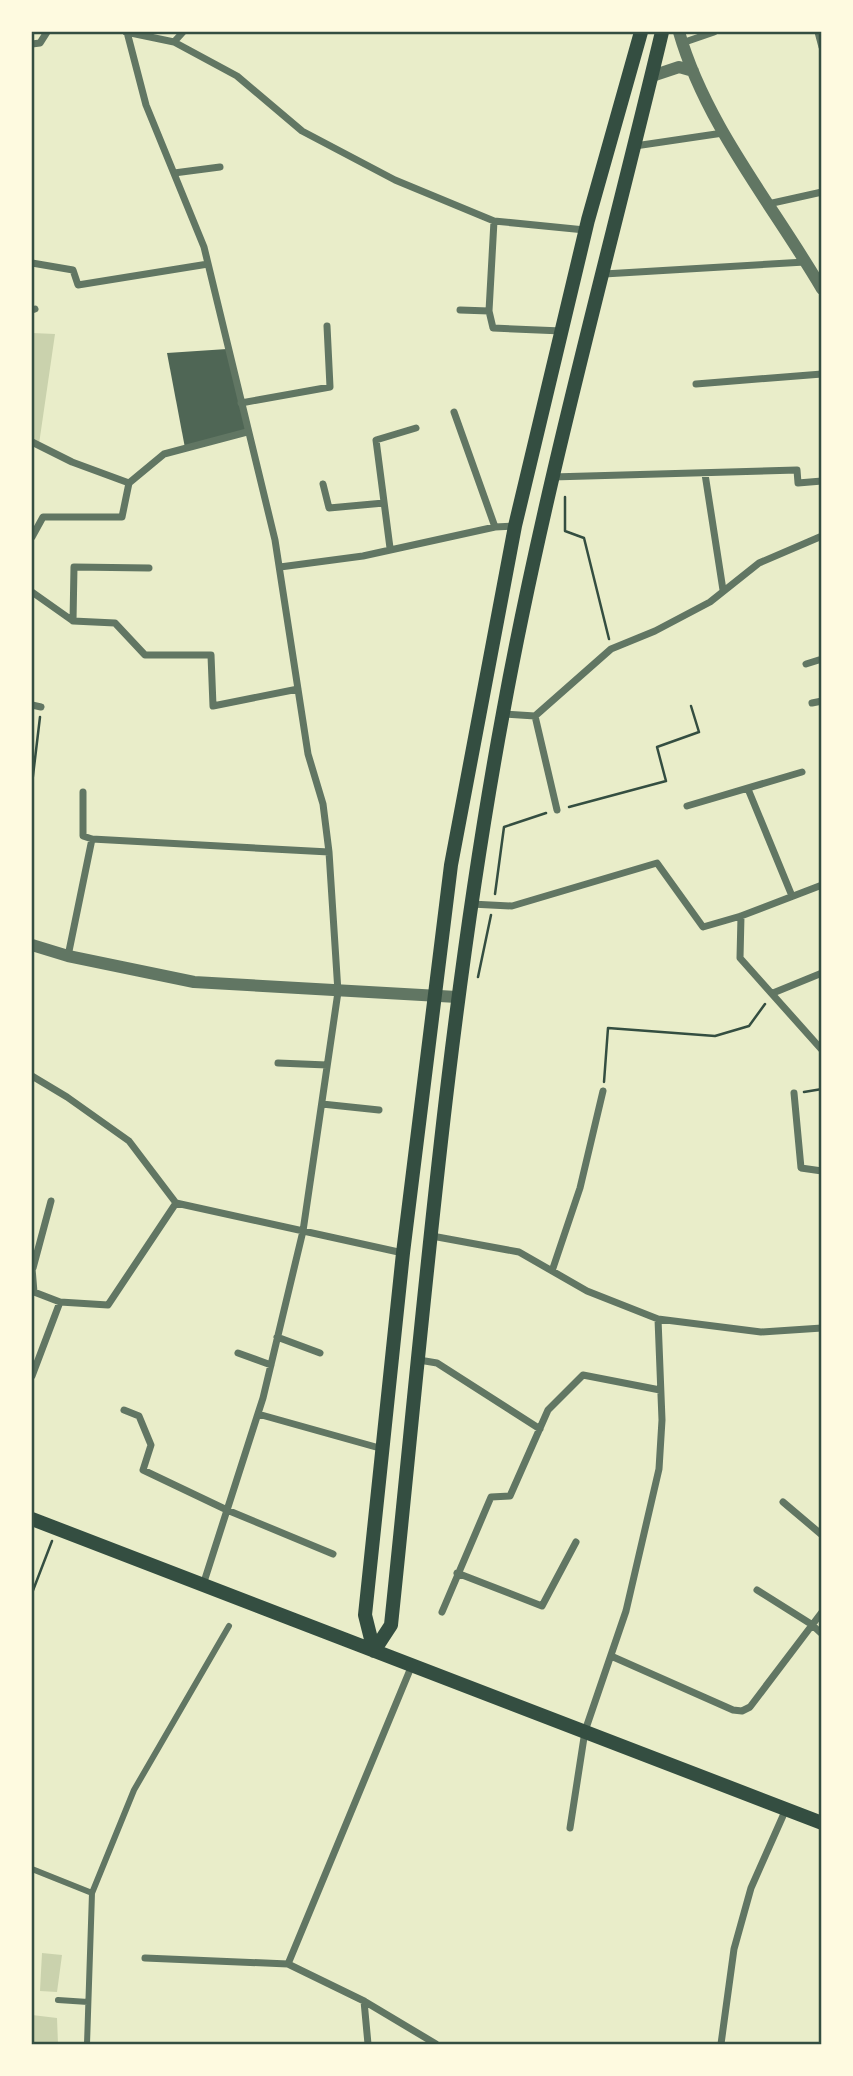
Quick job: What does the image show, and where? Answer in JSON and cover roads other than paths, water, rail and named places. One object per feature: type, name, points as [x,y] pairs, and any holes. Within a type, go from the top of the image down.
[{"type":"main road","points":[[374,1651],[365,1615],[403,1253],[451,865],[515,526],[586,230],[641,32]]},
{"type":"main road","points":[[374,1651],[391,1625],[457,997],[502,714],[538,532],[662,32]]},
{"type":"main road","points":[[515,526],[538,532]]},
{"type":"main road","points":[[386,1434],[410,1439]]},
{"type":"main road","points":[[32,1519],[821,1823]]},
{"type":"street","points":[[32,44],[40,43],[47,32]]},
{"type":"street","points":[[203,1585],[258,1414],[303,1231],[338,992],[329,852],[323,804],[307,754],[280,567],[208,264],[146,105],[127,32],[174,42],[237,76],[302,131],[395,180],[494,221],[586,230]]},
{"type":"street","points":[[174,42],[183,32]]},
{"type":"street","points":[[714,32],[680,37],[693,71],[724,133],[821,289]]},
{"type":"street","points":[[818,32],[821,47]]},
{"type":"street","points":[[652,76],[679,67],[693,71]]},
{"type":"street","points":[[634,146],[724,133]]},
{"type":"street","points":[[174,173],[220,167]]},
{"type":"street","points":[[768,204],[821,192]]},
{"type":"street","points":[[494,221],[489,311],[493,328],[562,331]]},
{"type":"street","points":[[604,274],[806,262]]},
{"type":"street","points":[[32,263],[73,270],[78,285],[208,264]]},
{"type":"street","points":[[460,310],[489,311]]},
{"type":"street","points":[[241,403],[330,387],[327,326]]},
{"type":"street","points":[[696,384],[821,373]]},
{"type":"street","points":[[454,412],[495,527]]},
{"type":"street","points":[[390,548],[376,440],[416,428]]},
{"type":"street","points":[[32,537],[43,517],[121,517],[129,483],[164,454],[247,432]]},
{"type":"street","points":[[32,442],[72,462],[129,483]]},
{"type":"street","points":[[552,477],[797,470],[798,483],[821,481]]},
{"type":"street","points":[[705,474],[723,590]]},
{"type":"street","points":[[323,484],[329,508],[384,503]]},
{"type":"street","points":[[280,567],[363,556],[495,527],[515,526]]},
{"type":"street","points":[[502,714],[535,716],[611,649],[655,631],[710,602],[759,563],[821,536]]},
{"type":"street","points":[[73,621],[74,567],[149,568]]},
{"type":"street","points":[[32,592],[73,621],[115,623],[145,655],[211,655],[213,706],[298,690]]},
{"type":"street","points":[[806,664],[821,659]]},
{"type":"street","points":[[812,704],[821,701]]},
{"type":"street","points":[[32,705],[41,706]]},
{"type":"street","points":[[535,716],[557,810]]},
{"type":"street","points":[[687,806],[802,772]]},
{"type":"street","points":[[748,789],[792,896]]},
{"type":"street","points":[[83,792],[83,836],[92,839],[329,852]]},
{"type":"street","points":[[68,956],[92,839]]},
{"type":"street","points":[[470,904],[512,906],[657,863],[703,927],[741,916],[821,885]]},
{"type":"street","points":[[741,916],[740,958],[773,992],[821,1050]]},
{"type":"street","points":[[32,945],[68,956],[194,982],[457,997]]},
{"type":"street","points":[[773,992],[821,973]]},
{"type":"street","points":[[278,1063],[327,1065]]},
{"type":"street","points":[[32,1076],[129,1141],[176,1203],[403,1253]]},
{"type":"street","points":[[552,1271],[580,1188],[603,1091]]},
{"type":"street","points":[[794,1093],[801,1168],[821,1171]]},
{"type":"street","points":[[321,1104],[379,1110]]},
{"type":"street","points":[[51,1201],[32,1268],[34,1292],[60,1302],[108,1305],[176,1203]]},
{"type":"street","points":[[432,1236],[519,1252],[587,1291],[658,1319],[761,1332],[821,1328]]},
{"type":"street","points":[[32,1376],[60,1302]]},
{"type":"street","points":[[570,1828],[585,1731],[626,1611],[659,1469],[658,1319]]},
{"type":"street","points":[[277,1337],[320,1353]]},
{"type":"street","points":[[238,1353],[271,1365]]},
{"type":"street","points":[[419,1360],[437,1363],[540,1429]]},
{"type":"street","points":[[442,1612],[491,1497],[510,1496],[548,1410],[583,1375],[660,1390]]},
{"type":"street","points":[[124,1410],[139,1416],[151,1445],[143,1470],[228,1510],[333,1554]]},
{"type":"street","points":[[258,1414],[384,1450]]},
{"type":"street","points":[[783,1502],[821,1535]]},
{"type":"street","points":[[457,1573],[542,1606],[576,1542]]},
{"type":"street","points":[[757,1590],[811,1624],[821,1634]]},
{"type":"street","points":[[611,1656],[733,1710],[742,1711],[750,1707],[821,1612]]},
{"type":"street","points":[[87,2045],[92,1893],[134,1790],[229,1626]]},
{"type":"street","points":[[288,1964],[412,1665]]},
{"type":"street","points":[[721,2045],[734,1949],[751,1888],[786,1808]]},
{"type":"street","points":[[32,1869],[92,1893]]},
{"type":"street","points":[[145,1958],[288,1964],[364,2001],[436,2045]]},
{"type":"street","points":[[58,2000],[88,2002]]},
{"type":"street","points":[[364,2001],[368,2045]]}]
